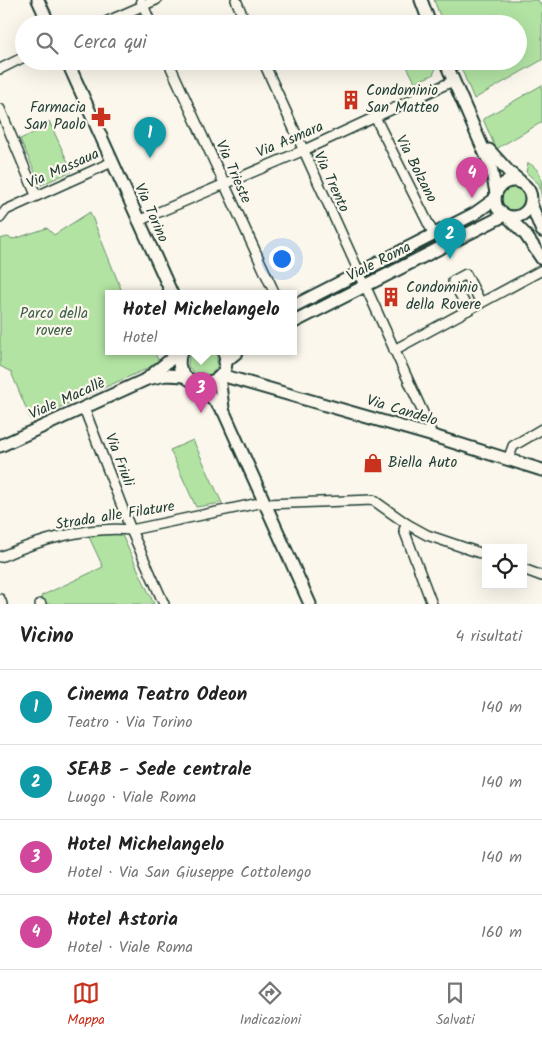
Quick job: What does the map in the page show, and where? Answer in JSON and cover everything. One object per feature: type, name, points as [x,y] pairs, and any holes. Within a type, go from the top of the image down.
[{"type":"street","points":[[38,0],[45,15]]},
{"type":"street","points":[[119,15],[142,3],[156,0]]},
{"type":"street","points":[[236,0],[242,15]]},
{"type":"street","points":[[421,0],[427,15]]},
{"type":"street","points":[[142,3],[148,15]]},
{"type":"street","points":[[0,68],[15,61]]},
{"type":"street","name":"Via Torino","points":[[71,70],[170,290]]},
{"type":"street","name":"Via Trieste","points":[[172,70],[272,290]]},
{"type":"street","name":"Via Trento","points":[[266,70],[430,428],[430,434]]},
{"type":"street","points":[[449,70],[492,167],[498,208],[522,230],[542,259]]},
{"type":"street","name":"Via Asmara","points":[[138,221],[302,150],[453,81]]},
{"type":"street","points":[[0,109],[36,195]]},
{"type":"street","name":"Via Bolzano","points":[[375,117],[433,233]]},
{"type":"street","points":[[481,141],[498,162],[524,183],[531,192],[532,204],[542,232]]},
{"type":"street","name":"Via Massaua","points":[[0,218],[6,210],[36,195],[112,162]]},
{"type":"street","points":[[495,196],[507,181],[524,183]]},
{"type":"street","name":"Viale Roma","points":[[297,304],[433,233],[474,214],[495,196]]},
{"type":"street","points":[[506,216],[522,215],[532,204]]},
{"type":"street","name":"Viale Roma","points":[[297,320],[506,216]]},
{"type":"street","points":[[394,350],[542,270]]},
{"type":"street","points":[[468,310],[453,280],[466,274],[481,303]]},
{"type":"street","name":"Viale Macallè","points":[[147,379],[176,355]]},
{"type":"street","points":[[180,355],[179,364],[185,376],[200,384],[224,412],[310,604]]},
{"type":"street","points":[[200,384],[213,381],[223,366],[234,355]]},
{"type":"street","points":[[223,366],[224,412]]},
{"type":"street","name":"Via Candelo","points":[[223,366],[252,382],[430,434],[542,470]]},
{"type":"street","name":"Viale Macallè","points":[[0,446],[147,379],[166,374],[185,376]]},
{"type":"street","name":"Via Friuli","points":[[84,408],[131,530],[164,604]]},
{"type":"street","points":[[508,460],[513,446],[542,429]]},
{"type":"street","name":"Strada alle Filature","points":[[0,557],[67,536],[113,528],[131,530],[265,503],[373,500],[407,524],[427,534],[482,554]]},
{"type":"street","points":[[407,524],[404,530],[432,604]]},
{"type":"street","points":[[527,570],[542,576]]},
{"type":"street","points":[[0,600],[2,604]]},
{"type":"green space","points":[[434,0],[538,0],[542,7],[542,60],[527,69],[527,15],[440,15]]},
{"type":"green space","points":[[409,70],[435,70],[433,75],[415,82]]},
{"type":"green space","points":[[462,70],[525,70],[474,99]]},
{"type":"green space","points":[[542,85],[542,122],[496,149],[483,119]]},
{"type":"green space","points":[[49,121],[72,171],[41,185],[20,139],[49,126]]},
{"type":"green space","points":[[528,163],[539,172],[542,198],[539,184],[526,172]]},
{"type":"green space","points":[[513,184],[522,188],[526,197],[522,206],[513,210],[504,206],[500,197],[504,188]]},
{"type":"green space","name":"Parco della rovere","points":[[90,212],[121,290],[105,290],[105,355],[156,355],[160,363],[31,420],[11,372],[0,366],[0,239],[7,237],[14,239],[47,228],[54,235]]},
{"type":"green space","points":[[189,355],[217,355],[217,367],[210,375],[195,374],[188,366]]},
{"type":"green space","points":[[193,440],[222,503],[196,507],[170,450]]},
{"type":"green space","points":[[120,531],[154,604],[45,604],[41,596],[103,567],[89,537]]},
{"type":"place","name":"Condominio San Matteo","points":[[351,100]]},
{"type":"place","name":"Farmacia San Paolo","points":[[101,117]]},
{"type":"place","name":"Cinema Teatro Odeon","points":[[150,158]]},
{"type":"place","name":"Hotel Astoria","points":[[472,198]]},
{"type":"place","name":"SEAB - Sede centrale","points":[[450,259]]},
{"type":"place","name":"Condominio della Rovere","points":[[391,297]]},
{"type":"place","name":"Hotel Michelangelo","points":[[201,413]]},
{"type":"place","name":"Biella Auto","points":[[373,463]]}]
